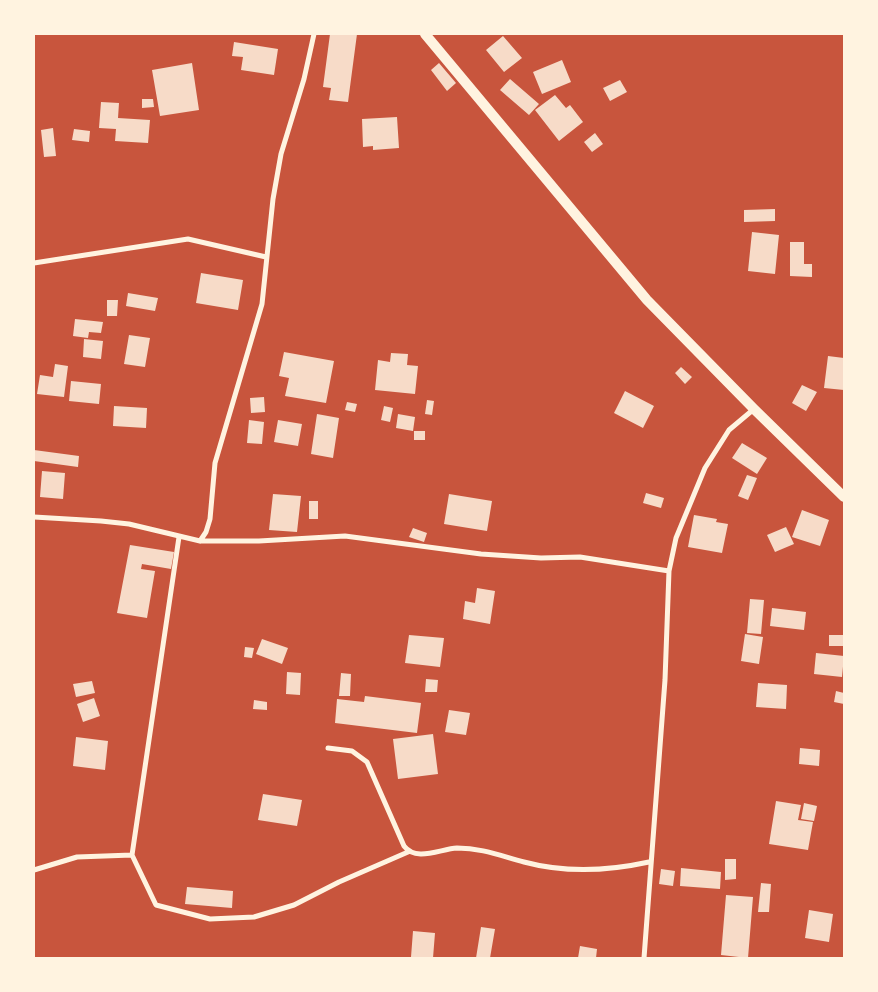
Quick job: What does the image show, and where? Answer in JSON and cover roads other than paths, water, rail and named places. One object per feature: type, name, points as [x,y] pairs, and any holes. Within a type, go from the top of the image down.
[{"type":"main road","points":[[425,34],[647,300],[844,497]]},
{"type":"street","points":[[200,541],[206,532],[210,518],[215,463],[262,304],[266,257],[281,154],[304,79],[314,34]]},
{"type":"street","points":[[34,263],[188,239],[266,257]]},
{"type":"street","points":[[644,958],[664,680],[669,571],[676,538],[705,468],[729,430],[754,409]]},
{"type":"street","points":[[34,518],[101,520],[129,524],[179,538],[200,541],[259,542],[345,536],[481,554],[541,558],[580,557],[669,571]]},
{"type":"street","points":[[179,538],[132,855],[156,905],[210,919],[254,917],[294,905],[339,882],[408,852],[422,854],[451,849],[474,848],[491,851],[524,862],[574,869],[619,868],[650,862]]},
{"type":"street","points":[[328,748],[352,751],[367,762],[408,852]]},
{"type":"street","points":[[34,870],[77,857],[132,855]]}]
